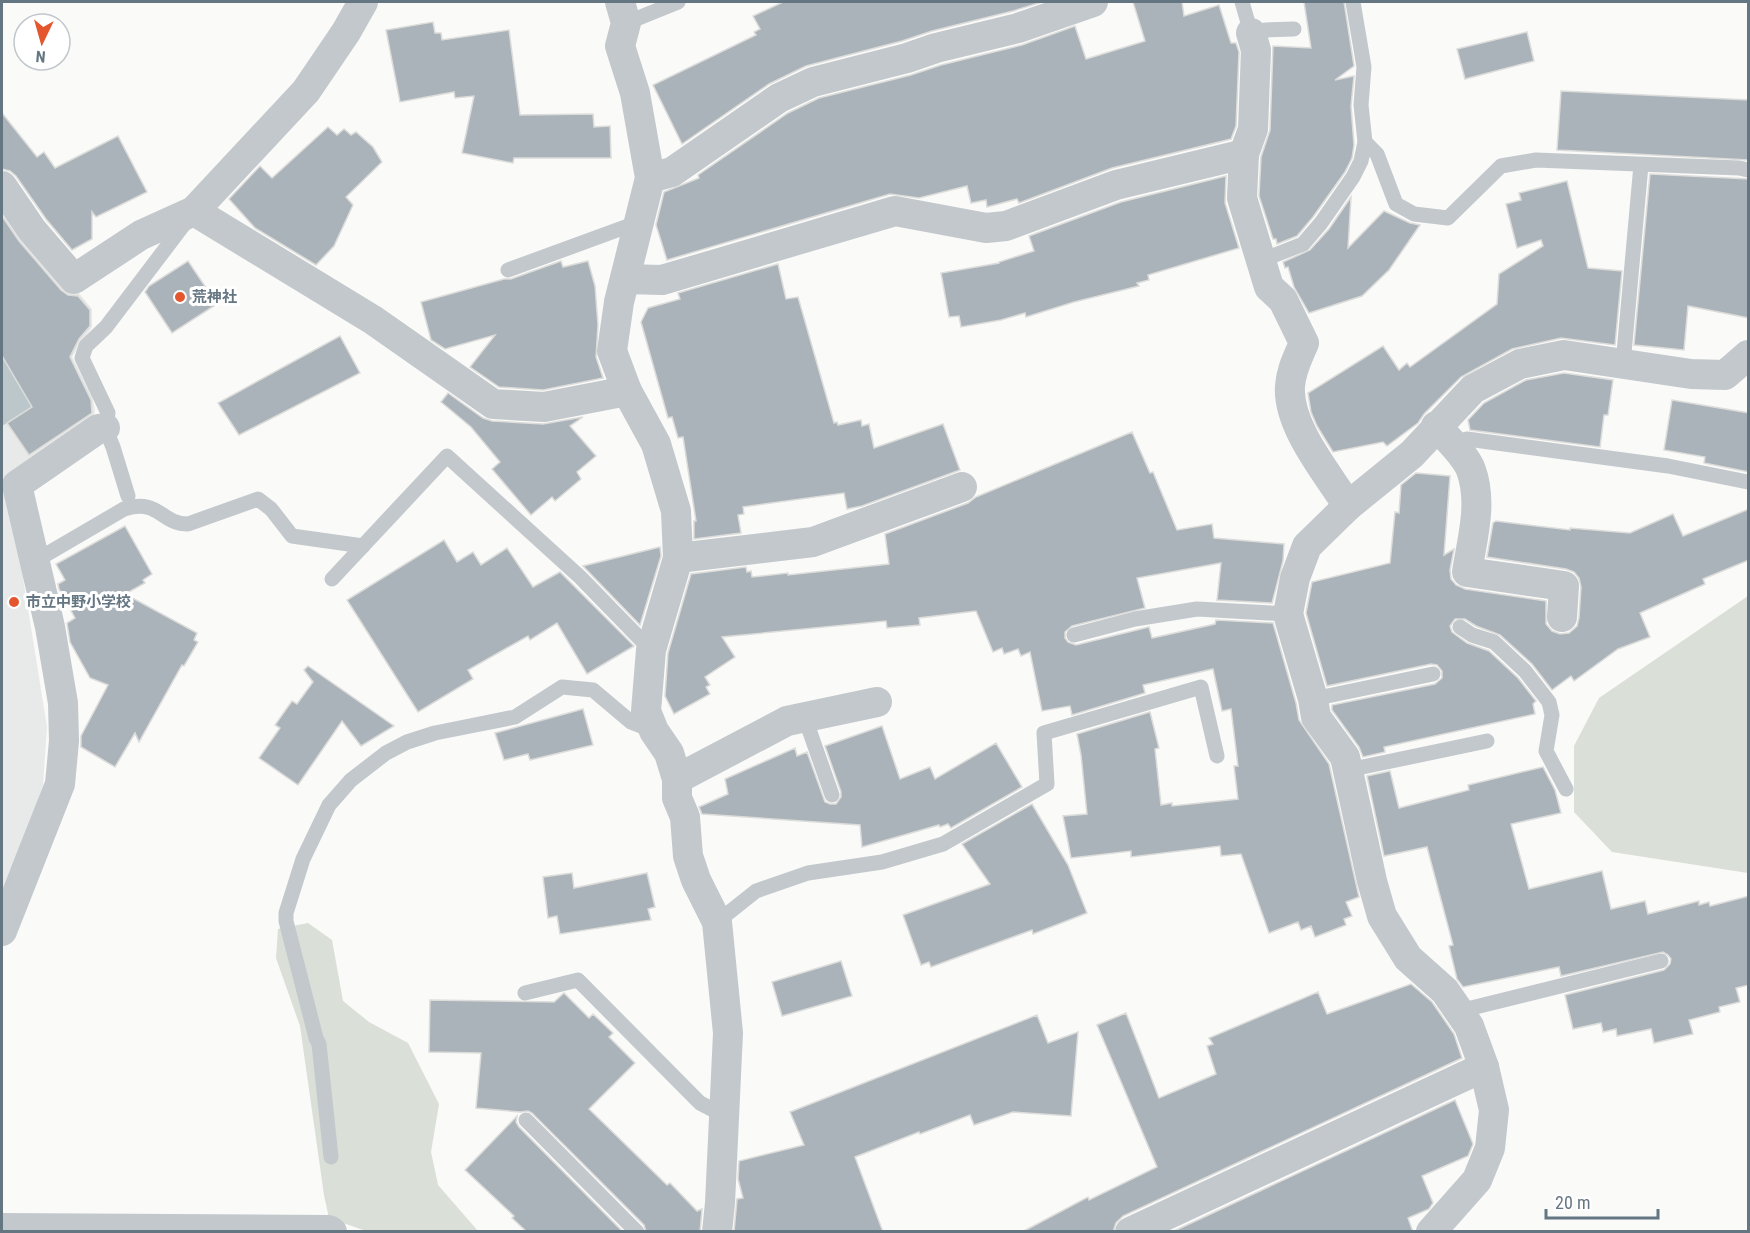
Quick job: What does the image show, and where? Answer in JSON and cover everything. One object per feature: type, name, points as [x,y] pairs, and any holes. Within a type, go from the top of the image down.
[{"type":"street","points":[[2,186],[32,230],[74,279],[141,235],[194,211],[306,91],[346,32],[363,2]]},
{"type":"street","points":[[650,178],[672,172],[779,98],[813,82],[1018,28],[1093,2]]},
{"type":"street","points":[[623,12],[620,46],[635,93],[650,178],[619,302],[612,351],[627,391],[656,444],[676,511],[678,558],[651,650],[646,711],[654,731],[669,753],[677,779],[678,798],[685,817],[688,856],[696,880],[717,922],[728,1033],[717,1232]]},
{"type":"street","points":[[1251,33],[1256,50],[1253,129],[1244,154],[1242,198],[1269,287],[1283,300],[1304,343],[1293,367],[1290,387],[1291,408],[1306,441],[1348,506]]},
{"type":"street","points":[[625,279],[662,280],[896,211],[986,228],[1006,226],[1116,185],[1244,154]]},
{"type":"street","points":[[194,211],[373,320],[493,404],[543,407],[627,391]]},
{"type":"street","points":[[1431,1232],[1477,1180],[1490,1148],[1494,1110],[1484,1066],[1469,1026],[1445,991],[1408,958],[1382,916],[1372,881],[1346,757],[1316,717],[1313,699],[1288,614],[1295,578],[1307,546],[1348,506],[1412,454],[1444,435],[1473,388],[1520,364],[1564,355],[1691,374],[1725,375],[1749,354]]},
{"type":"street","points":[[2,931],[60,784],[63,741],[63,703],[50,627],[17,484],[98,429],[105,428]]},
{"type":"street","points":[[1444,435],[1471,469],[1477,503],[1467,572],[1564,586],[1562,617]]},
{"type":"street","points":[[678,558],[813,542],[962,487]]},
{"type":"street","points":[[677,779],[787,721],[877,702]]},
{"type":"street","points":[[1130,1232],[1484,1066]]},
{"type":"street","points":[[2,1228],[332,1232]]},
{"type":"lane","points":[[623,12],[678,2]]},
{"type":"lane","points":[[1242,2],[1251,33],[1294,29]]},
{"type":"lane","points":[[1260,261],[1303,244],[1321,223],[1362,161],[1365,142],[1361,105],[1364,67],[1353,2]]},
{"type":"lane","points":[[1365,142],[1377,154],[1396,204],[1414,214],[1448,218],[1501,166],[1536,160],[1749,170]]},
{"type":"lane","points":[[1623,364],[1641,165]]},
{"type":"lane","points":[[128,495],[114,447],[105,428],[108,413],[82,358],[86,346],[113,320],[194,211]]},
{"type":"lane","points":[[508,270],[639,222]]},
{"type":"lane","points":[[1444,435],[1668,466],[1749,482]]},
{"type":"lane","points":[[332,579],[447,456],[549,547],[651,650]]},
{"type":"lane","points":[[35,561],[124,509],[137,505],[148,506],[179,524],[188,524],[258,499],[271,509],[292,536],[363,546]]},
{"type":"lane","points":[[1074,635],[1135,619],[1197,609],[1288,614]]},
{"type":"lane","points":[[1460,627],[1472,635],[1494,642],[1525,671],[1549,702],[1552,715],[1546,751],[1566,789]]},
{"type":"lane","points":[[1313,699],[1433,674]]},
{"type":"lane","points":[[332,1157],[319,1044],[286,921],[286,913],[303,859],[329,805],[351,780],[386,753],[407,742],[435,733],[515,717],[562,687],[593,690],[632,723],[654,731]]},
{"type":"lane","points":[[717,922],[756,891],[797,876],[882,862],[943,844],[1047,784],[1044,733],[1201,687],[1216,756]]},
{"type":"lane","points":[[805,718],[832,795]]},
{"type":"lane","points":[[1348,770],[1487,741]]},
{"type":"lane","points":[[1459,1011],[1661,961]]},
{"type":"lane","points":[[525,993],[578,980],[700,1103],[725,1116]]},
{"type":"lane","points":[[526,1120],[637,1232]]},
{"type":"shaded area","name":"市立中野小学校","points":[[2,200],[92,309],[92,327],[72,357],[92,395],[95,410],[92,426],[7,478],[47,727],[43,785],[2,889]]},
{"type":"shaded area","points":[[2,356],[32,407],[2,426]]},
{"type":"shaded area","points":[[1748,596],[1748,873],[1612,852],[1574,812],[1574,746],[1599,698]]},
{"type":"shaded area","points":[[308,923],[332,940],[343,1001],[369,1022],[408,1043],[439,1104],[431,1152],[438,1185],[478,1231],[366,1231],[329,1218],[300,1026],[276,958],[278,929]]},
{"type":"building","points":[[783,2],[1042,2],[806,66],[769,84],[682,144],[653,85],[756,35],[754,32],[760,29],[753,16]]},
{"type":"building","points":[[1133,2],[1182,2],[1184,16],[1219,5],[1231,43],[1236,43],[1239,52],[1236,126],[1231,139],[1112,168],[1019,203],[1017,199],[987,207],[986,200],[971,203],[967,186],[919,198],[890,194],[667,260],[656,225],[664,192],[699,178],[698,175],[788,113],[819,98],[1022,45],[1075,26],[1086,59],[1145,41]]},
{"type":"building","points":[[1304,2],[1344,2],[1354,66],[1335,80],[1354,76],[1351,106],[1354,145],[1352,158],[1345,172],[1313,217],[1297,236],[1277,244],[1276,239],[1273,239],[1259,196],[1261,157],[1270,130],[1273,46],[1311,48]]},
{"type":"building","points":[[433,22],[435,33],[441,33],[442,40],[509,30],[520,115],[593,114],[594,127],[610,126],[611,158],[514,158],[513,163],[462,153],[474,96],[455,98],[454,92],[400,102],[386,30]]},
{"type":"building","points":[[1527,32],[1534,61],[1465,79],[1457,49]]},
{"type":"building","points":[[1561,91],[1749,100],[1749,160],[1557,150]]},
{"type":"building","points":[[2,113],[37,157],[44,152],[55,168],[118,136],[147,192],[96,217],[92,212],[92,239],[72,250],[46,219],[16,176],[2,169]]},
{"type":"building","points":[[328,127],[337,135],[344,129],[351,135],[356,132],[373,147],[382,162],[346,197],[353,205],[334,246],[316,265],[255,228],[229,199],[260,166],[272,178]]},
{"type":"building","points":[[1650,174],[1749,179],[1749,318],[1688,306],[1684,350],[1634,345]]},
{"type":"building","points":[[1226,176],[1225,203],[1239,248],[1148,275],[1149,280],[1137,283],[1139,286],[1026,317],[1025,313],[961,327],[959,316],[949,317],[941,273],[999,263],[1034,251],[1029,236],[1121,202]]},
{"type":"building","points":[[1567,181],[1588,268],[1622,271],[1615,345],[1561,338],[1512,349],[1461,377],[1418,423],[1387,446],[1383,442],[1333,452],[1311,412],[1308,393],[1383,346],[1399,370],[1407,363],[1410,367],[1497,304],[1499,274],[1543,246],[1541,240],[1517,248],[1506,204],[1521,200],[1519,193]]},
{"type":"building","points":[[1351,197],[1348,248],[1384,211],[1420,225],[1389,270],[1362,296],[1309,313],[1294,287],[1288,267],[1285,268],[1283,262],[1310,250],[1329,229]]},
{"type":"building","points":[[2,216],[19,241],[61,290],[68,295],[78,296],[90,310],[90,326],[79,339],[70,357],[91,400],[92,413],[29,455],[7,423],[32,407],[2,356]]},
{"type":"building","name":"荒神社","points":[[188,261],[217,304],[172,333],[145,292],[149,286]]},
{"type":"building","points":[[561,261],[563,267],[588,261],[595,286],[598,325],[596,357],[603,378],[543,390],[499,387],[470,367],[495,335],[445,349],[431,340],[421,302],[511,279]]},
{"type":"building","points":[[778,264],[786,299],[798,297],[834,423],[837,422],[838,425],[861,420],[862,426],[869,424],[874,448],[943,424],[960,470],[862,506],[847,509],[844,493],[743,507],[744,514],[738,515],[741,533],[694,539],[694,521],[696,521],[683,437],[678,438],[672,417],[668,418],[641,322],[648,308],[680,299],[678,293]]},
{"type":"building","points":[[340,336],[360,373],[239,435],[218,403]]},
{"type":"building","points":[[1564,373],[1613,380],[1608,415],[1604,415],[1600,447],[1470,430],[1468,420],[1484,403],[1526,380]]},
{"type":"building","points":[[448,393],[483,418],[492,421],[543,424],[583,417],[570,426],[596,456],[577,472],[581,479],[555,501],[552,497],[531,515],[492,469],[500,462],[471,427],[441,402]]},
{"type":"building","points":[[1672,400],[1749,413],[1749,472],[1704,463],[1705,457],[1664,450]]},
{"type":"building","points":[[1132,432],[1150,473],[1153,472],[1177,530],[1212,524],[1214,538],[1284,544],[1283,561],[1272,603],[1217,600],[1221,563],[1137,578],[1145,608],[1072,626],[1065,632],[1065,638],[1076,645],[1149,627],[1152,638],[1215,624],[1216,620],[1273,623],[1299,720],[1329,764],[1359,897],[1346,902],[1352,916],[1344,919],[1346,925],[1315,937],[1311,926],[1301,930],[1298,922],[1269,933],[1241,854],[1221,856],[1220,846],[1131,857],[1131,851],[1071,858],[1063,816],[1087,814],[1077,734],[1150,712],[1159,748],[1155,749],[1161,805],[1172,803],[1172,806],[1238,799],[1234,766],[1238,766],[1231,709],[1222,711],[1213,669],[1143,685],[1145,693],[1072,715],[1070,706],[1042,711],[1030,652],[1021,656],[1018,649],[1004,654],[1002,648],[993,652],[976,611],[919,618],[920,625],[887,628],[886,621],[722,637],[735,657],[705,677],[710,685],[706,687],[710,694],[674,714],[665,696],[668,653],[691,574],[746,567],[747,572],[751,571],[752,577],[889,564],[885,534],[968,503],[976,497]]},
{"type":"building","points":[[1416,473],[1450,476],[1444,555],[1454,549],[1450,570],[1451,579],[1456,585],[1465,589],[1546,601],[1546,624],[1552,631],[1560,634],[1569,633],[1577,626],[1581,587],[1579,578],[1574,572],[1566,569],[1487,557],[1493,523],[1496,521],[1570,530],[1570,528],[1630,533],[1673,514],[1683,536],[1749,509],[1749,560],[1703,579],[1705,584],[1640,613],[1650,637],[1618,649],[1574,681],[1571,676],[1552,690],[1532,664],[1500,635],[1465,619],[1455,619],[1450,626],[1452,632],[1467,643],[1489,651],[1518,678],[1536,701],[1533,704],[1535,714],[1384,747],[1385,752],[1363,757],[1359,747],[1332,710],[1332,705],[1435,684],[1442,678],[1442,671],[1437,665],[1431,664],[1327,686],[1306,613],[1312,582],[1390,563],[1395,512],[1399,513],[1401,485]]},
{"type":"building","points":[[125,526],[152,574],[143,580],[145,583],[125,594],[197,633],[194,640],[198,642],[184,666],[182,665],[139,742],[135,733],[115,767],[81,747],[81,736],[108,685],[90,678],[70,642],[67,623],[75,618],[59,589],[58,584],[65,580],[56,564]]},
{"type":"building","points":[[444,540],[457,562],[473,552],[481,565],[507,548],[533,587],[560,572],[634,646],[587,674],[557,623],[530,640],[528,636],[468,670],[473,679],[418,712],[347,600]]},
{"type":"building","points":[[660,547],[661,556],[640,625],[583,566]]},
{"type":"building","points":[[308,666],[394,726],[361,746],[342,721],[298,785],[259,758],[280,728],[275,725],[292,701],[297,704],[313,682],[304,670]]},
{"type":"building","points":[[583,709],[593,745],[530,760],[528,754],[504,760],[495,733]]},
{"type":"building","points":[[882,726],[900,779],[930,767],[935,779],[996,743],[1022,787],[951,828],[948,824],[940,827],[939,825],[862,847],[860,825],[702,814],[699,807],[728,794],[725,779],[795,748],[797,756],[807,752],[825,802],[836,804],[841,797],[841,792],[825,746]]},
{"type":"building","points":[[1543,767],[1555,790],[1561,813],[1511,824],[1529,889],[1602,871],[1611,909],[1645,901],[1648,914],[1699,901],[1699,905],[1709,902],[1710,906],[1749,896],[1749,985],[1736,988],[1740,1002],[1719,1007],[1720,1012],[1689,1020],[1693,1034],[1654,1043],[1651,1029],[1617,1036],[1616,1029],[1603,1032],[1601,1023],[1573,1029],[1565,995],[1664,970],[1670,964],[1671,959],[1663,952],[1561,976],[1559,967],[1463,987],[1457,979],[1449,946],[1453,945],[1427,847],[1384,856],[1367,776],[1390,771],[1399,808],[1469,790],[1468,785]]},
{"type":"building","points":[[1032,804],[1068,865],[1087,913],[1033,934],[1032,930],[931,967],[929,962],[921,965],[903,915],[990,884],[962,844]]},
{"type":"building","points":[[572,873],[574,888],[647,873],[655,907],[648,909],[651,920],[560,934],[557,916],[548,918],[543,877]]},
{"type":"building","points":[[841,961],[852,996],[782,1016],[772,982]]},
{"type":"building","points":[[1411,984],[1432,1002],[1454,1034],[1462,1058],[1123,1216],[1116,1223],[1113,1232],[1022,1232],[1088,1197],[1089,1200],[1157,1167],[1097,1025],[1126,1013],[1159,1098],[1216,1074],[1207,1046],[1213,1044],[1209,1038],[1318,992],[1327,1014]]},
{"type":"building","points":[[564,993],[589,1018],[593,1014],[613,1033],[609,1037],[635,1063],[589,1109],[667,1185],[670,1183],[697,1211],[702,1209],[700,1232],[646,1232],[644,1225],[532,1113],[476,1108],[481,1053],[429,1052],[430,1000],[554,1002]]},
{"type":"building","points":[[1037,1015],[1048,1043],[1078,1032],[1071,1116],[1013,1112],[974,1125],[970,1115],[855,1157],[883,1232],[734,1232],[737,1199],[743,1198],[738,1179],[739,1161],[804,1145],[790,1112]]},
{"type":"building","points":[[1455,1100],[1473,1144],[1468,1156],[1422,1176],[1433,1203],[1429,1209],[1408,1218],[1413,1232],[1172,1232]]},
{"type":"building","points":[[517,1116],[516,1122],[519,1127],[623,1232],[527,1232],[512,1218],[514,1216],[465,1170]]},
{"type":"place","name":"荒神社","points":[[180,297]]},
{"type":"place","name":"市立中野小学校","points":[[14,602]]}]
